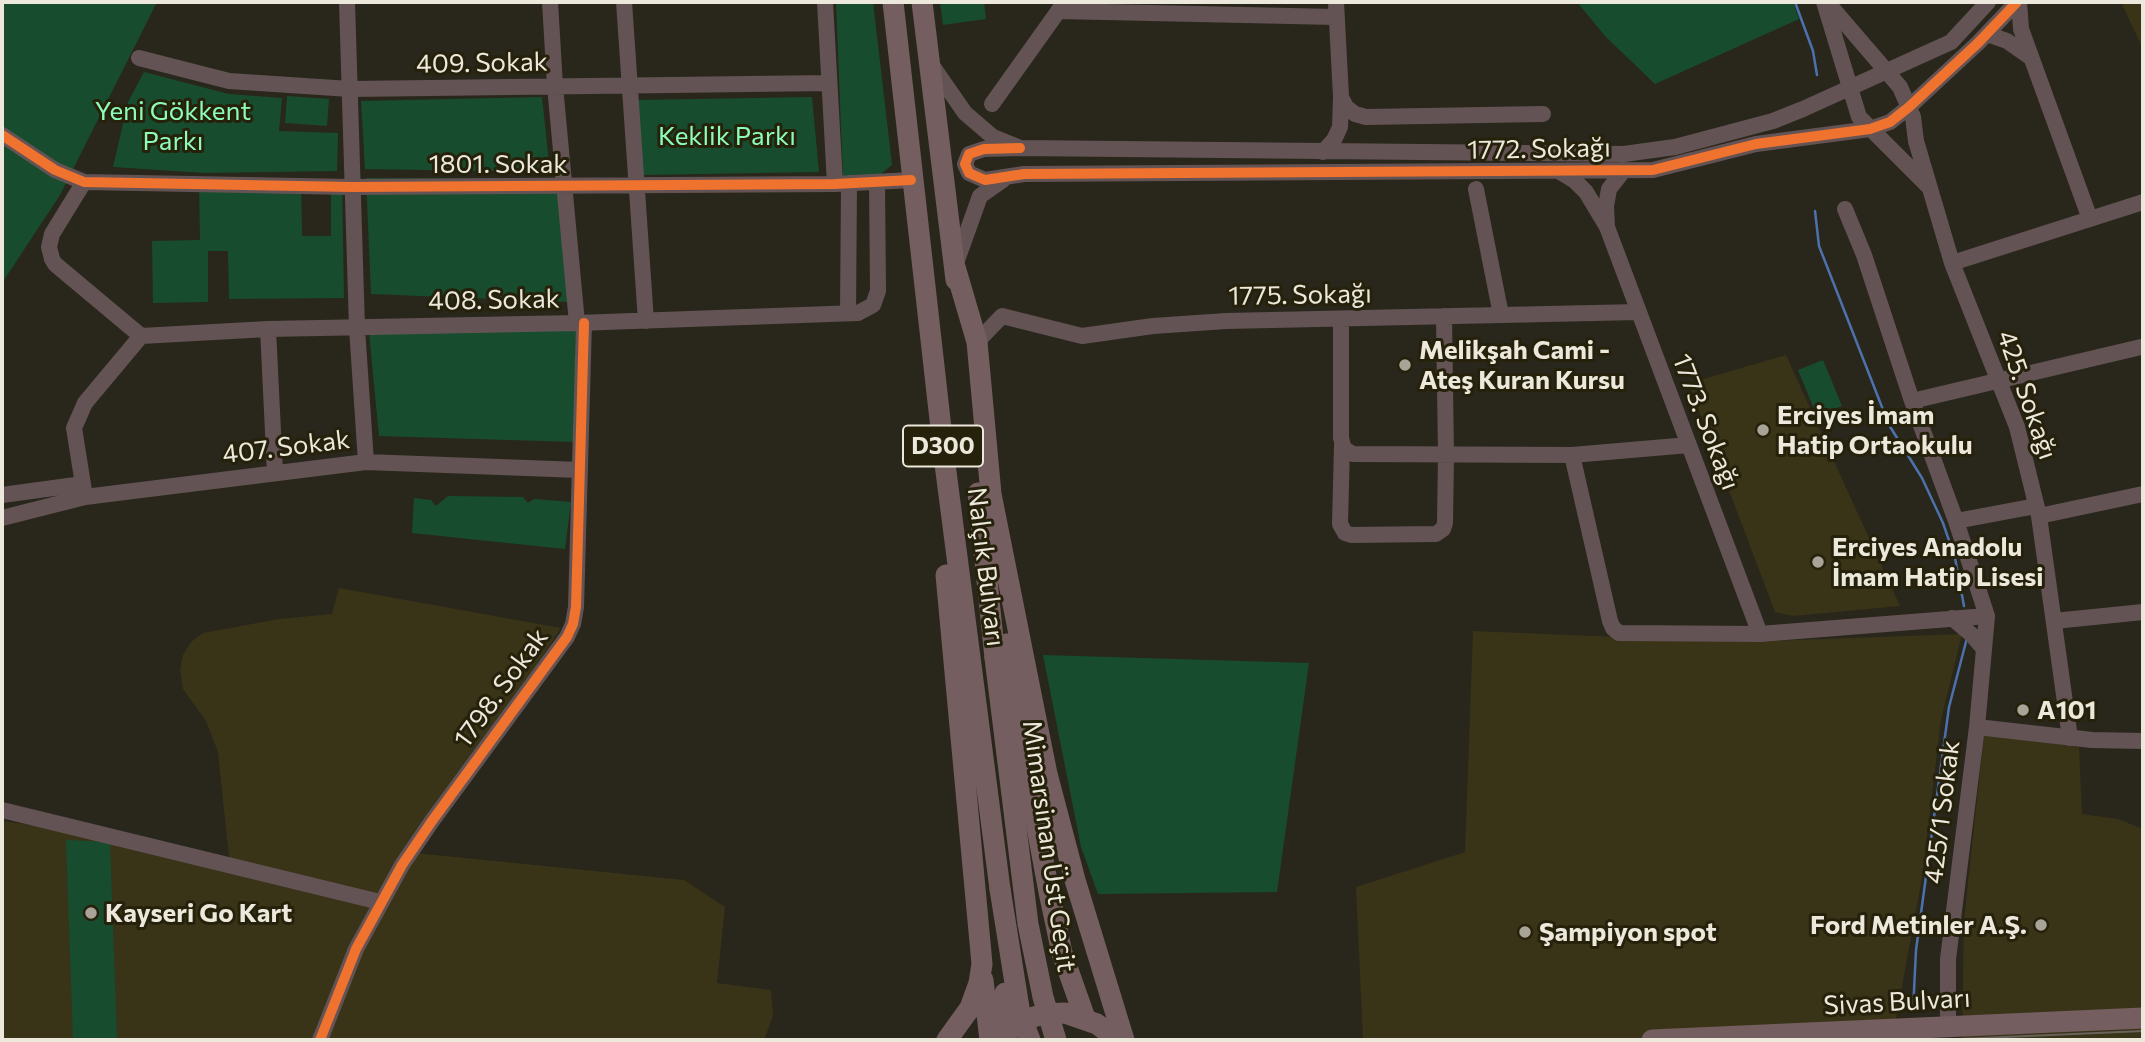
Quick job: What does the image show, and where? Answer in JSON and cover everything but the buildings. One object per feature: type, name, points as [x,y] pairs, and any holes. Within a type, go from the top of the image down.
[{"type":"highway","name":"Nalçık Bulvarı","points":[[893,2],[945,464],[1000,889]]},
{"type":"highway","name":"Nalçık Bulvarı","points":[[922,2],[955,267],[995,658]]},
{"type":"highway","points":[[955,267],[977,342],[1013,683],[1037,830],[1062,953],[1085,1018]]},
{"type":"highway","points":[[945,464],[943,530],[949,628],[990,1040]]},
{"type":"highway","points":[[991,494],[1047,774],[1075,880],[1124,1040]]},
{"type":"highway","name":"Mimarsinan Üst Geçit","points":[[995,658],[1027,925],[1056,1040]]},
{"type":"highway","name":"Mimarsinan Üst Geçit","points":[[1000,889],[1020,1014],[1030,1040]]},
{"type":"highway","name":"D300","points":[[1000,889],[1007,1040]]},
{"type":"highway","points":[[947,1040],[970,1008],[979,983],[982,964]]},
{"type":"highway","points":[[996,1040],[1005,1030],[1023,1020],[1044,1014],[1065,1013],[1085,1018],[1118,1040]]},
{"type":"highway","name":"Sivas Bulvarı","points":[[1652,1040],[2143,1018]]},
{"type":"street","points":[[347,2],[356,328],[366,462]]},
{"type":"street","name":"1798. Sokak","points":[[320,1040],[342,980],[380,902],[424,832],[570,631],[576,607],[581,323],[564,187],[550,2]]},
{"type":"street","points":[[624,2],[646,321]]},
{"type":"street","points":[[825,2],[829,83],[842,183],[848,313],[869,309],[878,296],[877,182]]},
{"type":"street","name":"425. Sokağı","points":[[1825,2],[1900,87],[1913,117],[1916,141],[1952,263],[2017,427],[2038,511],[2070,738]]},
{"type":"street","name":"425. Sokağı","points":[[1825,2],[1858,117],[1932,191]]},
{"type":"street","name":"1772. Sokağı","points":[[1987,2],[1951,42],[1773,121],[1675,147],[1624,154],[1020,148],[984,149],[969,154],[965,164],[969,173],[985,180],[1038,174],[1653,170],[1755,144],[1870,129],[1890,122],[1987,34],[2018,2]]},
{"type":"street","points":[[2018,2],[2021,29],[2030,57],[2090,219]]},
{"type":"street","points":[[992,104],[1061,6],[1336,9],[1340,127],[1334,140],[1323,152]]},
{"type":"street","points":[[1987,34],[2007,41],[2030,57]]},
{"type":"street","name":"409. Sokak","points":[[139,58],[229,81],[350,89],[829,83]]},
{"type":"street","name":"1772. Sokağı","points":[[929,61],[965,113],[993,137],[1020,148]]},
{"type":"street","points":[[1341,97],[1350,111],[1366,117],[1543,114]]},
{"type":"street","points":[[1340,127],[1354,142],[1372,152]]},
{"type":"street","points":[[2,135],[55,170],[84,182],[52,234],[49,247],[52,258],[55,264],[141,336],[85,403],[74,428],[84,490],[2,495]]},
{"type":"street","name":"1773. Sokağı","points":[[1607,227],[1609,189],[1624,170]]},
{"type":"street","name":"1773. Sokağı","points":[[1558,172],[1575,181],[1586,192],[1607,227],[1760,634]]},
{"type":"street","points":[[955,267],[980,196],[1008,176]]},
{"type":"street","name":"1801. Sokak","points":[[84,182],[352,187],[564,187],[911,180]]},
{"type":"street","points":[[1476,189],[1501,315]]},
{"type":"street","points":[[1952,263],[2143,202]]},
{"type":"street","points":[[1845,209],[1864,254],[1987,616],[1978,727]]},
{"type":"street","name":"1775. Sokağı","points":[[977,342],[1002,316],[1082,336],[1188,323],[1639,312]]},
{"type":"street","name":"408. Sokak","points":[[141,336],[268,329],[581,323],[848,313]]},
{"type":"street","points":[[1341,318],[1342,530],[1350,535],[1436,534],[1445,523],[1444,316]]},
{"type":"street","points":[[268,329],[275,473]]},
{"type":"street","points":[[1912,401],[2141,347]]},
{"type":"street","points":[[1342,445],[1353,454],[1573,455],[1689,445]]},
{"type":"street","points":[[1573,455],[1610,621],[1616,631],[1623,634],[1760,634],[1987,616]]},
{"type":"street","name":"407. Sokak","points":[[2,518],[84,490],[366,462],[580,470]]},
{"type":"street","points":[[1956,521],[2143,494]]},
{"type":"street","points":[[2054,621],[2143,612]]},
{"type":"street","points":[[1952,618],[1984,649]]},
{"type":"street","name":"425/1 Sokak","points":[[1948,1028],[1948,960],[1978,727],[2070,738],[2143,741]]},
{"type":"street","points":[[2,810],[380,902]]},
{"type":"shaded area","points":[[2121,2],[2143,2],[2143,49]]},
{"type":"shaded area","points":[[1786,355],[1900,606],[1793,616],[1775,612],[1691,390],[1693,382]]},
{"type":"shaded area","points":[[339,588],[561,628],[415,853],[684,880],[725,907],[717,983],[771,990],[773,1016],[764,1040],[2,1040],[2,821],[54,828],[230,867],[218,752],[206,721],[183,689],[180,669],[183,655],[191,642],[203,633],[279,619],[332,614]]},
{"type":"shaded area","points":[[1473,631],[1740,642],[1962,634],[1941,720],[1922,878],[1892,1040],[1363,1040],[1356,887],[1465,852]]},
{"type":"shaded area","points":[[1984,734],[2079,747],[2082,814],[2118,819],[2143,829],[2143,1040],[1962,1040],[1964,920]]},
{"type":"green space","points":[[2,2],[157,2],[60,195],[2,283]]},
{"type":"green space","points":[[836,2],[873,2],[892,165],[878,176],[843,178]]},
{"type":"green space","points":[[940,2],[984,2],[986,19],[943,25]]},
{"type":"green space","points":[[1577,2],[1793,2],[1799,19],[1655,84],[1605,36]]},
{"type":"green space","name":"Yeni Gökkent Parkı","points":[[144,72],[229,94],[282,98],[279,131],[338,133],[337,171],[205,173],[113,167],[128,102]]},
{"type":"green space","points":[[287,96],[329,99],[327,126],[285,123]]},
{"type":"green space","points":[[542,97],[550,172],[365,169],[361,101]]},
{"type":"green space","name":"Keklik Parkı","points":[[812,97],[819,172],[641,175],[637,100]]},
{"type":"green space","points":[[366,178],[561,179],[571,302],[371,294]]},
{"type":"green space","points":[[301,179],[302,236],[331,236],[331,180],[342,179],[344,298],[229,299],[228,251],[208,251],[208,302],[153,303],[152,241],[200,240],[199,181]]},
{"type":"green space","points":[[368,322],[576,322],[574,442],[379,436]]},
{"type":"green space","points":[[1823,360],[1842,406],[1817,416],[1798,370]]},
{"type":"green space","points":[[448,496],[523,497],[528,503],[534,499],[571,502],[565,549],[412,533],[414,498],[431,500],[436,506]]},
{"type":"green space","points":[[1043,655],[1309,663],[1277,892],[1098,894],[1081,847]]},
{"type":"green space","name":"Kayseri Go Kart","points":[[66,840],[110,842],[117,1040],[73,1040]]},
{"type":"waterway","points":[[1795,2],[1813,51],[1817,75]]},
{"type":"waterway","points":[[1815,211],[1819,246],[1889,425],[1922,478],[1943,523],[1955,558],[1964,606]]},
{"type":"waterway","points":[[1913,1011],[1916,950],[1949,707],[1967,638]]},
{"type":"tram line","points":[[1936,1040],[2143,1031]]},
{"type":"cycle path","points":[[1020,148],[984,149],[969,154],[965,164],[969,173],[985,180],[1024,174],[1653,170],[1756,144],[1870,129],[1890,122],[1978,43],[2017,2]]},
{"type":"cycle path","points":[[2,135],[55,170],[84,182],[352,187],[835,184],[911,180]]},
{"type":"cycle path","points":[[320,1040],[356,949],[402,865],[567,637],[573,624],[576,607],[584,323]]},
{"type":"place","name":"Melikşah Cami - Ateş Kuran Kursu","points":[[1405,365]]},
{"type":"place","name":"Erciyes İmam Hatip Ortaokulu","points":[[1763,430]]},
{"type":"place","name":"Erciyes Anadolu İmam Hatip Lisesi","points":[[1818,562]]},
{"type":"place","name":"A101","points":[[2023,710]]},
{"type":"place","name":"Kayseri Go Kart","points":[[91,913]]},
{"type":"place","name":"Ford Metinler A.Ş.","points":[[2041,925]]},
{"type":"place","name":"Şampiyon spot","points":[[1525,932]]}]
